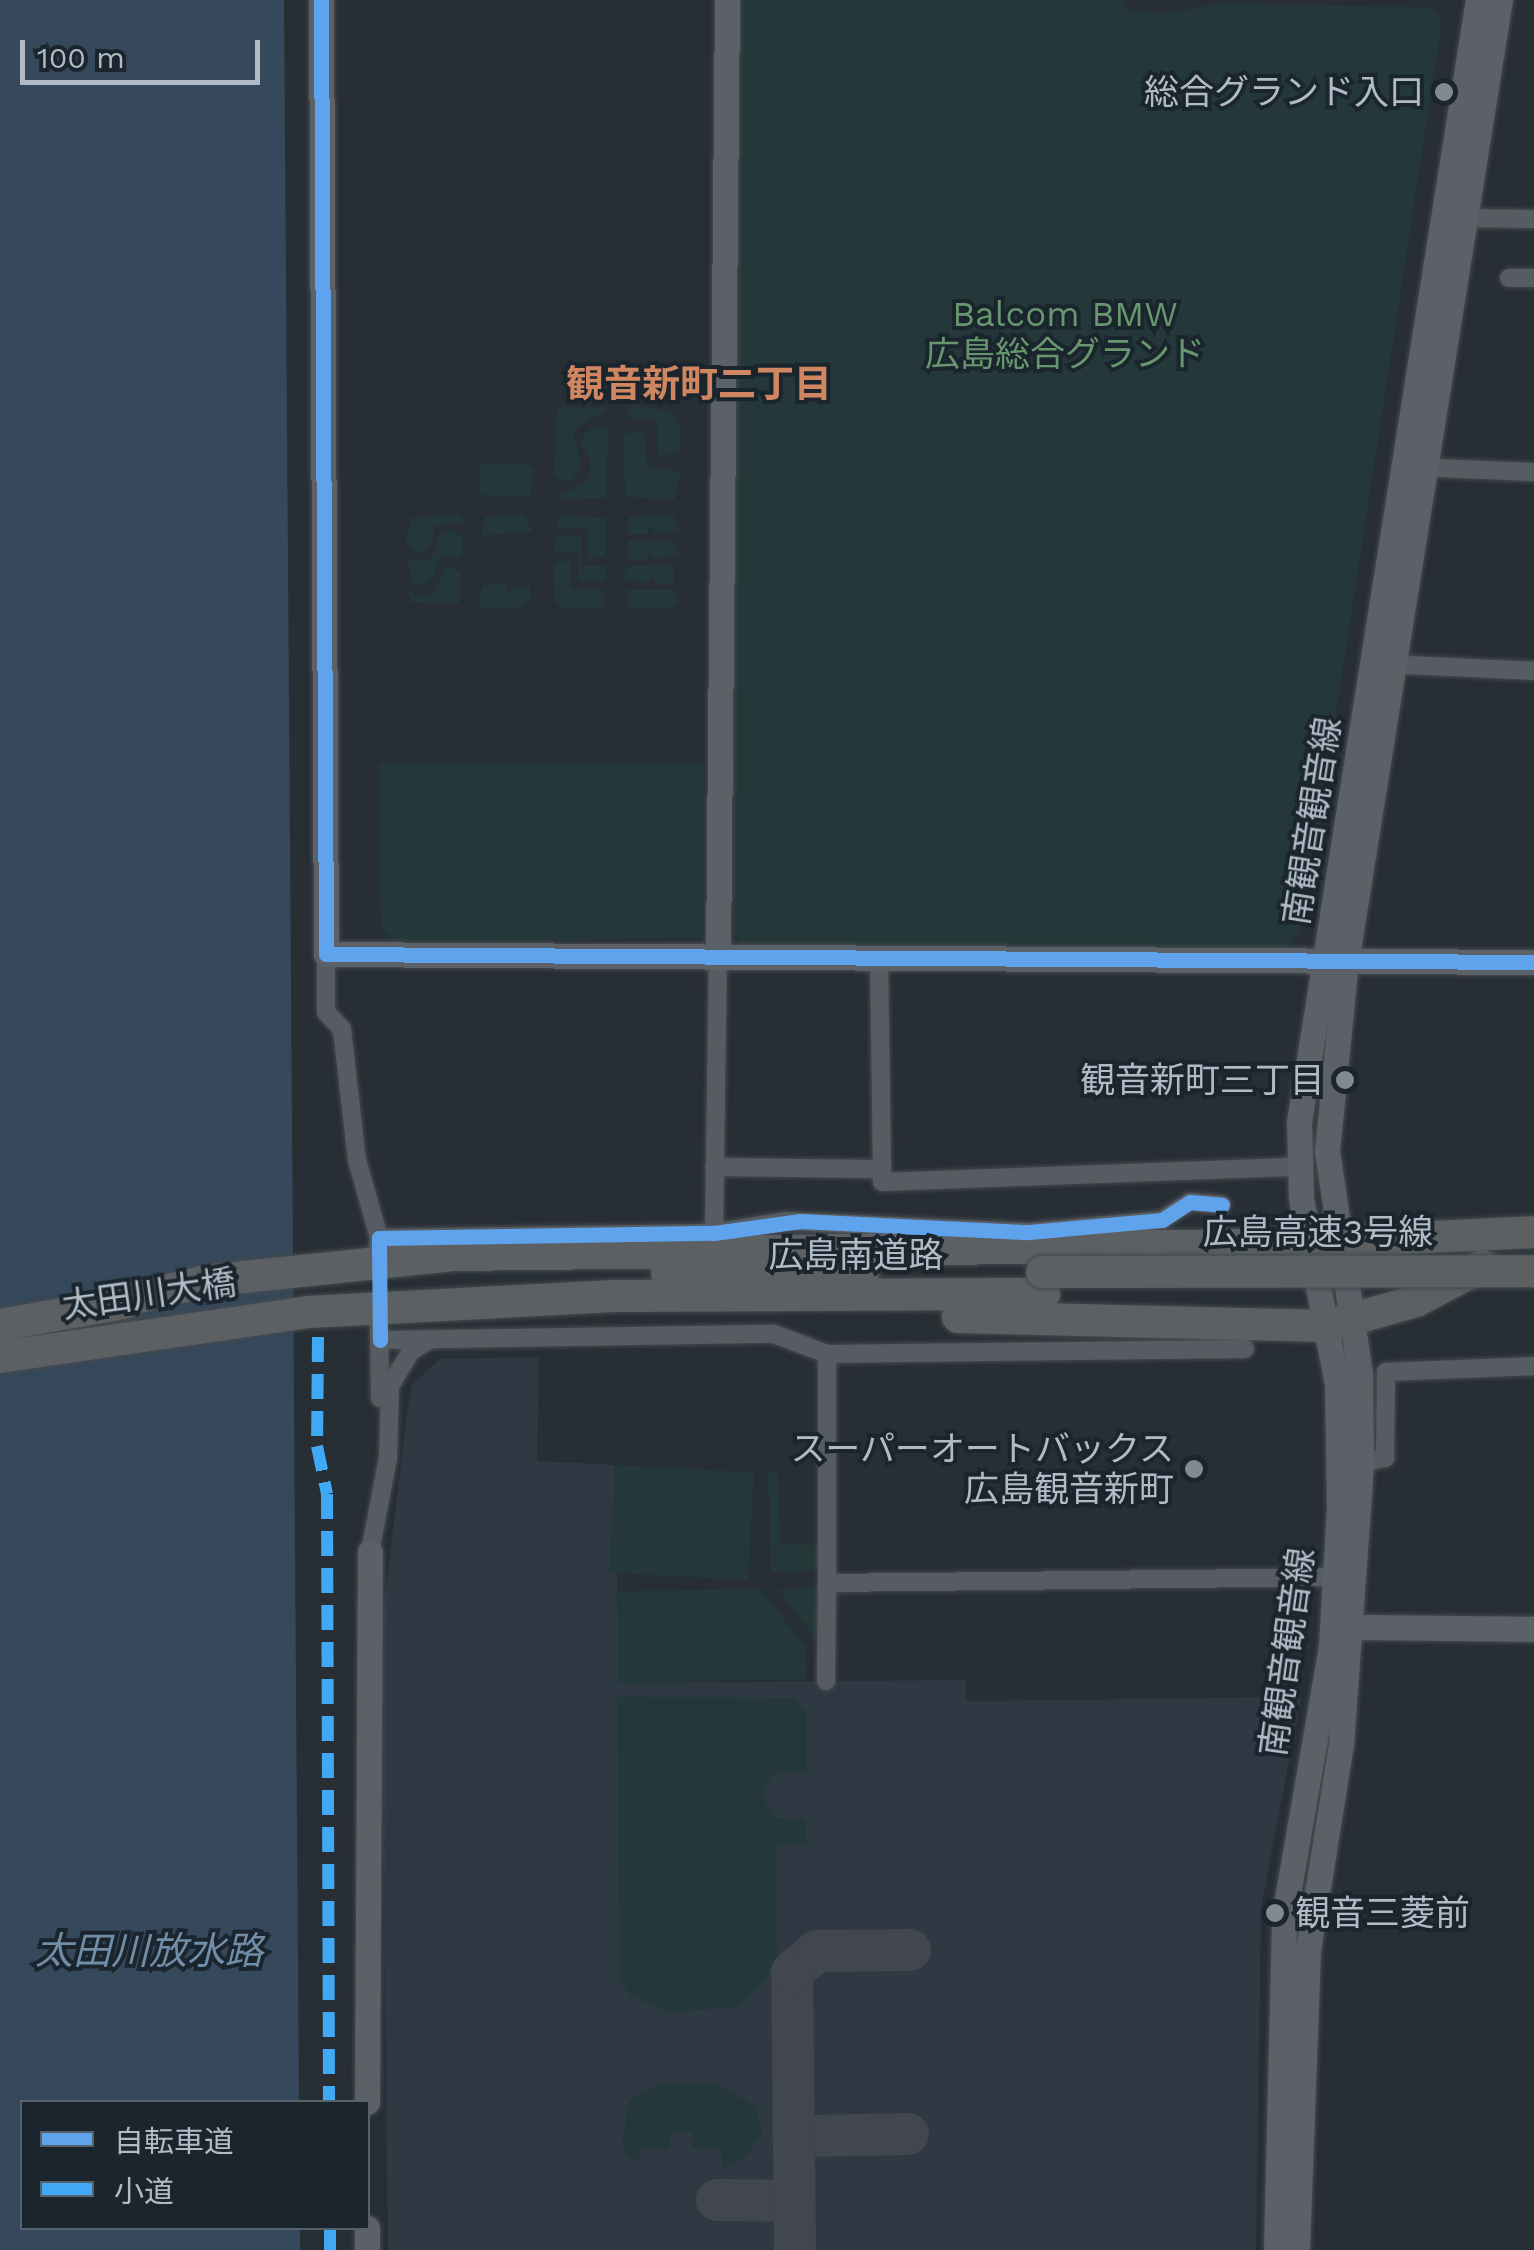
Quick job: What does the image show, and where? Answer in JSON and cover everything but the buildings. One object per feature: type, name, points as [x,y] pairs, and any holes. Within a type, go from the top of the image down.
[{"type":"highway","points":[[309,1287],[521,1253],[1325,1241],[1534,1232]]},
{"type":"highway","points":[[520,1302],[610,1315],[1182,1330],[1340,1324],[1534,1249]]},
{"type":"highway","name":"広島高速3号線","points":[[1043,1283],[1534,1271]]},
{"type":"highway","name":"広島南道路","points":[[102,1306],[309,1287],[522,1274],[1043,1283]]},
{"type":"highway","name":"広島南道路","points":[[309,1287],[520,1302],[1043,1283]]},
{"type":"highway","name":"広島高速3号線","points":[[1043,1283],[1534,1292]]},
{"type":"highway","name":"太田川大橋","points":[[0,1357],[309,1287]]},
{"type":"highway","name":"太田川大橋","points":[[0,1325],[102,1306]]},
{"type":"street","points":[[322,0],[326,1012],[342,1029],[357,1160],[379,1243],[714,1233],[786,1221],[1029,1232],[1162,1220],[1190,1202],[1222,1205]]},
{"type":"street","points":[[714,1233],[727,0]]},
{"type":"street","name":"南観音観音線","points":[[1456,218],[1478,0]]},
{"type":"street","name":"南観音観音線","points":[[1276,2250],[1284,1916],[1346,1577],[1361,1463],[1325,1241],[1297,1167],[1336,962],[1456,218],[1500,0]]},
{"type":"street","points":[[1456,218],[1534,220]]},
{"type":"street","points":[[1509,278],[1534,278]]},
{"type":"street","points":[[1415,467],[1534,472]]},
{"type":"street","points":[[1384,664],[1534,672]]},
{"type":"street","points":[[326,954],[1534,962]]},
{"type":"street","points":[[879,957],[878,1169],[882,1182],[1297,1167]]},
{"type":"street","name":"南観音観音線","points":[[1325,1241],[1336,962]]},
{"type":"street","points":[[714,1167],[878,1169]]},
{"type":"street","points":[[1455,1234],[1475,1219],[1534,1218]]},
{"type":"street","points":[[874,1250],[898,1226]]},
{"type":"street","name":"南観音観音線","points":[[1298,2250],[1308,1950],[1342,1745],[1351,1627],[1340,1440],[1340,1324]]},
{"type":"street","points":[[366,2100],[370,1552],[379,1334],[786,1335],[828,1354],[1182,1330],[1245,1349]]},
{"type":"street","points":[[370,1552],[388,1458],[390,1386],[411,1351],[441,1336]]},
{"type":"street","points":[[826,1681],[828,1354]]},
{"type":"street","points":[[1361,1463],[1385,1458],[1386,1372],[1534,1366]]},
{"type":"street","points":[[826,1583],[1346,1577]]},
{"type":"street","points":[[1351,1627],[1534,1629]]},
{"type":"shaded area","points":[[539,1357],[537,1461],[615,1465],[619,1683],[966,1680],[966,1701],[1301,1697],[1261,1908],[1256,2250],[388,2250],[381,1630],[408,1406],[412,1385],[440,1359]]},
{"type":"green space","name":"Balcom BMW 広島総合グランド","points":[[737,0],[1123,0],[1130,12],[1176,13],[1212,4],[1431,7],[1442,21],[1304,923],[1287,949],[741,945],[733,933]]},
{"type":"green space","points":[[631,404],[671,412],[681,429],[679,454],[658,455],[657,420],[627,418]]},
{"type":"green space","points":[[557,406],[608,409],[572,431],[582,465],[571,482],[554,476]]},
{"type":"green space","points":[[592,426],[608,431],[606,498],[554,499],[588,481],[591,462],[580,441]]},
{"type":"green space","points":[[644,430],[647,466],[680,472],[675,500],[625,497],[624,434]]},
{"type":"green space","points":[[526,463],[533,469],[530,497],[480,495],[480,464]]},
{"type":"green space","points":[[461,516],[462,523],[435,526],[430,548],[416,553],[406,543],[412,517]]},
{"type":"green space","points":[[485,516],[524,516],[533,531],[482,536]]},
{"type":"green space","points":[[560,516],[605,518],[605,556],[589,558],[588,529],[556,529]]},
{"type":"green space","points":[[629,516],[674,516],[680,530],[655,534],[649,523],[648,534],[627,534]]},
{"type":"green space","points":[[451,529],[462,536],[462,557],[441,556],[430,582],[413,586],[408,560],[431,559],[440,534]]},
{"type":"green space","points":[[581,536],[582,566],[605,566],[605,581],[579,582],[578,553],[554,552],[555,537]]},
{"type":"green space","points":[[628,541],[673,541],[679,555],[654,559],[648,548],[647,559],[627,559]]},
{"type":"green space","points":[[571,560],[571,589],[603,589],[604,607],[564,608],[555,601],[553,563]]},
{"type":"green space","points":[[446,564],[461,574],[459,604],[410,602],[409,591],[421,598],[435,591]]},
{"type":"green space","points":[[673,565],[674,583],[655,583],[654,572],[648,583],[622,579],[628,566]]},
{"type":"green space","points":[[483,585],[506,585],[507,592],[529,585],[531,599],[520,608],[484,608],[477,602]]},
{"type":"green space","points":[[627,590],[675,590],[679,601],[670,609],[629,609]]},
{"type":"green space","points":[[379,763],[704,763],[702,938],[399,942],[381,930]]},
{"type":"green space","points":[[615,1465],[754,1472],[748,1580],[609,1573]]},
{"type":"green space","points":[[768,1473],[778,1473],[780,1545],[819,1545],[819,1571],[771,1572]]},
{"type":"green space","points":[[818,1588],[818,1642],[778,1589]]},
{"type":"green space","points":[[760,1589],[805,1646],[807,1679],[618,1683],[618,1591]]},
{"type":"green space","points":[[617,1697],[793,1698],[807,1713],[807,1772],[775,1772],[762,1794],[774,1818],[805,1819],[807,1845],[775,1845],[777,1955],[765,1980],[737,2007],[667,2012],[630,1995],[620,1980]]},
{"type":"green space","points":[[716,2084],[755,2106],[763,2133],[745,2157],[722,2169],[721,2149],[692,2149],[693,2132],[670,2132],[670,2149],[640,2149],[639,2161],[629,2158],[622,2146],[629,2101],[659,2085]]},
{"type":"water","name":"太田川放水路","points":[[0,0],[284,0],[299,2100],[20,2100],[20,2230],[300,2230],[300,2250],[0,2250]]},
{"type":"taxiway","points":[[795,2250],[792,1972],[817,1951],[910,1950]]},
{"type":"taxiway","points":[[794,2150],[807,2136],[908,2134]]},
{"type":"taxiway","points":[[717,2200],[794,2201]]},
{"type":"marked path","points":[[318,1337],[317,1446],[327,1494],[329,2100]]},
{"type":"marked path","points":[[330,2230],[330,2250]]},
{"type":"cycle path","points":[[321,0],[326,954],[1534,962]]},
{"type":"cycle path","points":[[380,1340],[379,1238],[714,1233],[800,1221],[1029,1232],[1162,1220],[1190,1202],[1222,1205]]},
{"type":"place","name":"総合グランド入口","points":[[1444,92]]},
{"type":"place","name":"観音新町三丁目","points":[[1345,1080]]},
{"type":"place","name":"スーパーオートバックス 広島観音新町","points":[[1194,1469]]},
{"type":"place","name":"観音三菱前","points":[[1275,1913]]},
{"type":"district","name":"観音新町二丁目","points":[[699,385]]}]
